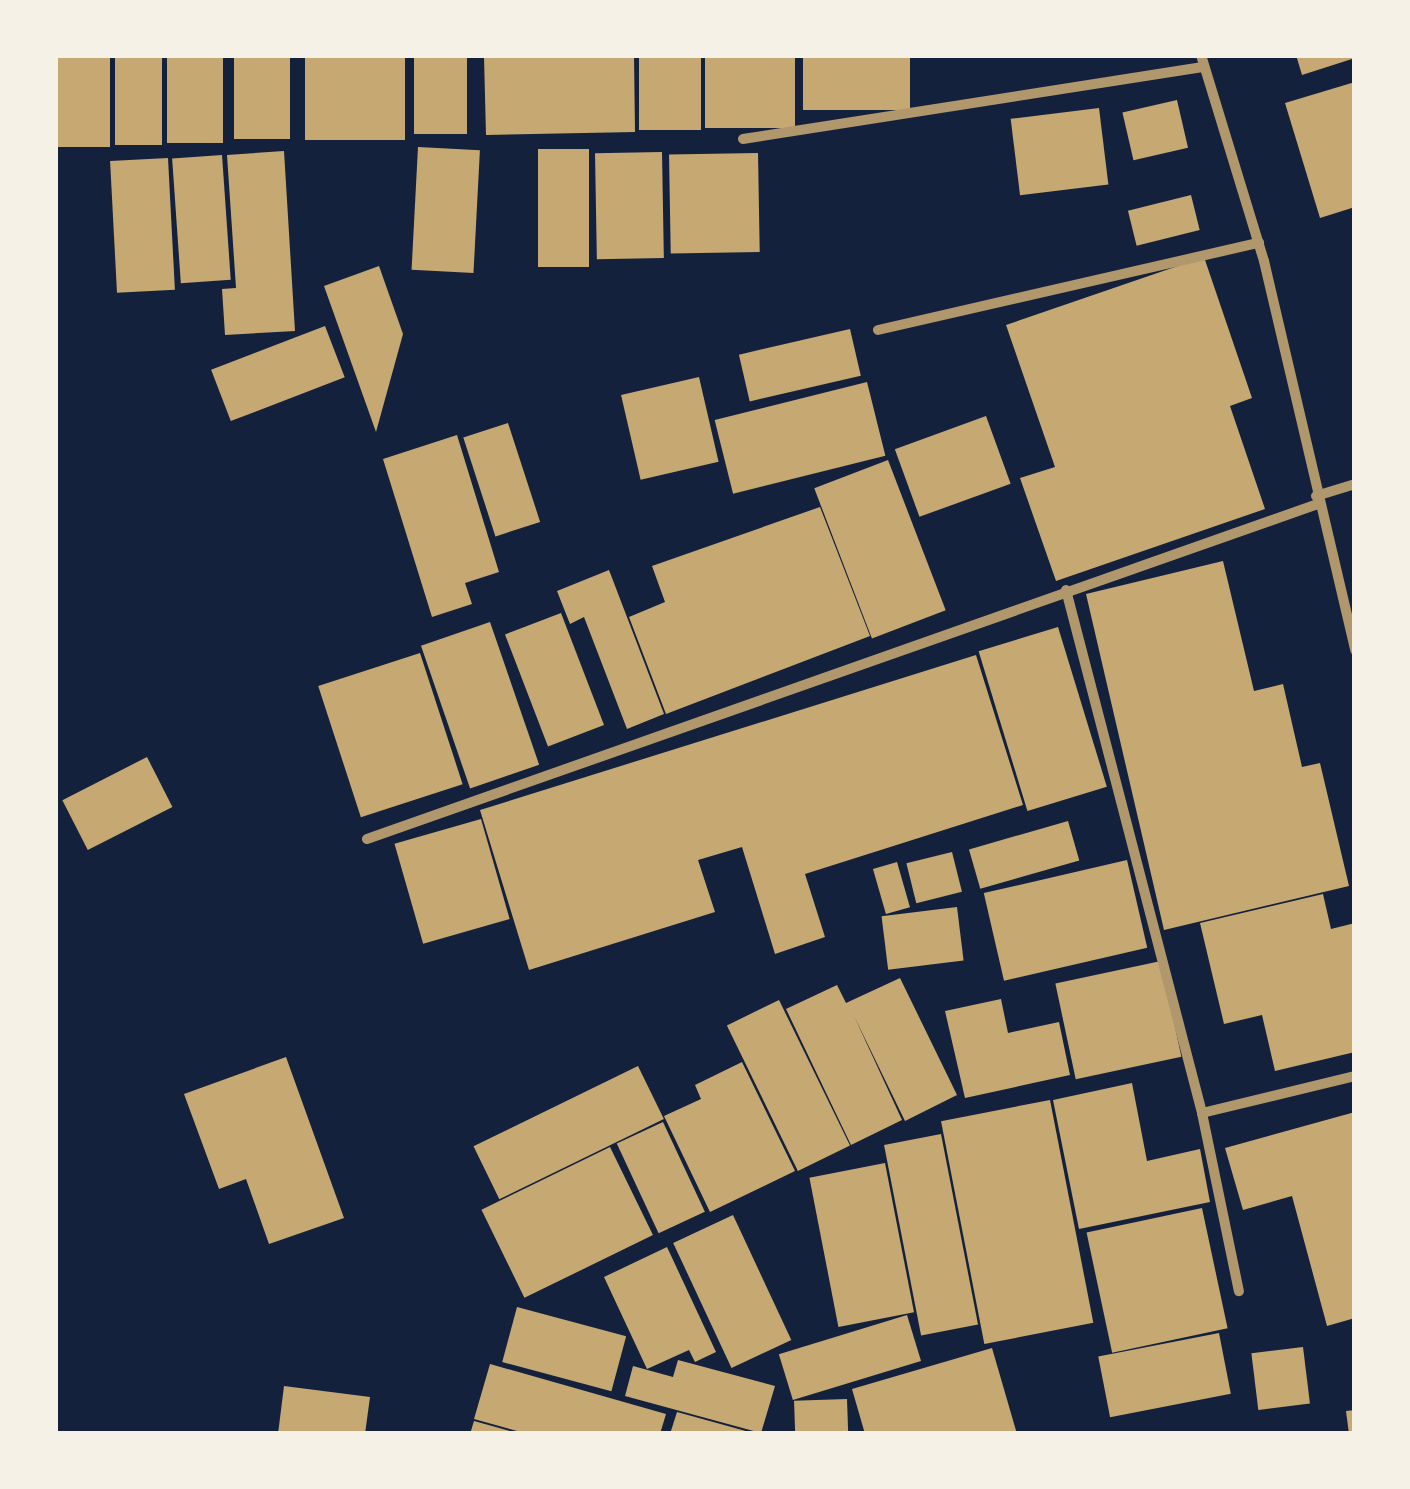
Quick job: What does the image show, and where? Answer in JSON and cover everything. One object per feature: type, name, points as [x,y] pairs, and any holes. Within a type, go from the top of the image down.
[{"type":"street","points":[[743,139],[1202,61],[1259,243],[1355,650]]},
{"type":"street","points":[[878,330],[1259,243]]},
{"type":"street","points":[[367,840],[1355,484]]},
{"type":"street","points":[[1066,590],[1202,1112],[1240,1291]]},
{"type":"street","points":[[1202,1112],[1355,1076]]},
{"type":"building","points":[[55,55],[110,55],[110,147],[55,147]]},
{"type":"building","points":[[115,55],[162,55],[162,145],[115,145]]},
{"type":"building","points":[[167,55],[223,55],[223,143],[167,143]]},
{"type":"building","points":[[234,55],[290,55],[290,139],[234,139]]},
{"type":"building","points":[[305,55],[405,55],[405,140],[305,140]]},
{"type":"building","points":[[414,55],[467,55],[467,134],[414,134]]},
{"type":"building","points":[[634,55],[635,132],[486,135],[484,57]]},
{"type":"building","points":[[639,55],[701,55],[701,130],[639,130]]},
{"type":"building","points":[[705,55],[795,55],[795,128],[705,128]]},
{"type":"building","points":[[803,55],[910,55],[910,110],[803,110]]},
{"type":"building","points":[[1296,55],[1355,55],[1355,58],[1302,75]]},
{"type":"building","points":[[1355,82],[1355,207],[1320,218],[1285,103]]},
{"type":"building","points":[[1177,100],[1188,148],[1133,160],[1122,113]]},
{"type":"building","points":[[1099,108],[1108,184],[1020,195],[1011,119]]},
{"type":"building","points":[[418,147],[480,150],[473,273],[412,270]]},
{"type":"building","points":[[538,149],[589,149],[589,267],[538,267]]},
{"type":"building","points":[[284,151],[295,331],[225,335],[222,289],[236,288],[227,155]]},
{"type":"building","points":[[662,152],[664,258],[597,259],[595,153]]},
{"type":"building","points":[[758,153],[760,252],[671,254],[669,155]]},
{"type":"building","points":[[222,155],[231,280],[181,283],[172,158]]},
{"type":"building","points":[[168,158],[175,290],[117,293],[110,161]]},
{"type":"building","points":[[1191,195],[1200,230],[1137,246],[1128,211]]},
{"type":"building","points":[[1204,257],[1252,398],[1230,406],[1265,509],[1056,581],[1020,478],[1055,467],[1006,325]]},
{"type":"building","points":[[379,266],[403,334],[376,432],[324,286]]},
{"type":"building","points":[[325,326],[345,377],[231,421],[211,370]]},
{"type":"building","points":[[850,329],[861,376],[750,401],[739,355]]},
{"type":"building","points":[[699,377],[719,462],[641,480],[621,395]]},
{"type":"building","points":[[867,382],[885,456],[733,494],[715,420]]},
{"type":"building","points":[[986,416],[1011,484],[919,517],[895,449]]},
{"type":"building","points":[[508,423],[540,522],[495,536],[463,438]]},
{"type":"building","points":[[457,435],[499,572],[465,583],[472,604],[432,617],[383,459]]},
{"type":"building","points":[[888,460],[946,610],[872,639],[814,488]]},
{"type":"building","points":[[820,507],[870,636],[666,714],[629,617],[665,602],[652,566]]},
{"type":"building","points":[[1223,561],[1254,691],[1283,684],[1302,767],[1320,763],[1349,886],[1164,930],[1086,594]]},
{"type":"building","points":[[609,570],[664,714],[627,729],[584,617],[570,624],[557,591]]},
{"type":"building","points":[[561,613],[604,725],[548,747],[505,635]]},
{"type":"building","points":[[490,622],[539,765],[470,789],[421,646]]},
{"type":"building","points":[[1058,627],[1107,787],[1027,811],[979,651]]},
{"type":"building","points":[[420,653],[463,784],[361,817],[318,686]]},
{"type":"building","points":[[976,655],[1023,805],[805,874],[825,937],[775,954],[742,847],[698,860],[715,912],[529,970],[480,810]]},
{"type":"building","points":[[147,757],[172,807],[88,850],[62,800]]},
{"type":"building","points":[[481,819],[510,919],[423,944],[394,844]]},
{"type":"building","points":[[1068,821],[1079,860],[980,889],[969,849]]},
{"type":"building","points":[[952,852],[962,892],[916,903],[906,863]]},
{"type":"building","points":[[1127,860],[1147,948],[1004,981],[984,893]]},
{"type":"building","points":[[897,862],[910,907],[886,914],[873,869]]},
{"type":"building","points":[[1323,894],[1331,929],[1355,923],[1355,1052],[1275,1071],[1262,1015],[1224,1024],[1200,923]]},
{"type":"building","points":[[957,907],[964,961],[888,970],[882,916]]},
{"type":"building","points":[[1161,961],[1181,1057],[1076,1079],[1055,983]]},
{"type":"building","points":[[900,978],[957,1095],[905,1121],[854,1016],[902,1120],[851,1145],[786,1009],[837,985],[846,1003]]},
{"type":"building","points":[[1001,999],[1008,1033],[1059,1022],[1070,1075],[965,1098],[945,1011]]},
{"type":"building","points":[[779,1000],[850,1146],[798,1171],[727,1025]]},
{"type":"building","points":[[286,1057],[344,1218],[269,1244],[246,1179],[219,1189],[184,1094]]},
{"type":"building","points":[[742,1062],[795,1171],[710,1212],[664,1116],[701,1099],[695,1085]]},
{"type":"building","points":[[638,1066],[664,1119],[499,1199],[474,1146]]},
{"type":"building","points":[[1132,1083],[1147,1161],[1200,1149],[1210,1202],[1079,1229],[1053,1100]]},
{"type":"building","points":[[1050,1100],[1093,1323],[984,1344],[941,1121]]},
{"type":"building","points":[[1355,1112],[1355,1318],[1327,1326],[1292,1196],[1243,1210],[1225,1148]]},
{"type":"building","points":[[663,1122],[705,1212],[659,1233],[617,1144]]},
{"type":"building","points":[[941,1134],[978,1324],[921,1336],[884,1145]]},
{"type":"building","points":[[610,1147],[653,1235],[524,1298],[481,1210]]},
{"type":"building","points":[[885,1163],[914,1312],[838,1327],[809,1178]]},
{"type":"building","points":[[1202,1208],[1228,1328],[1112,1353],[1087,1233]]},
{"type":"building","points":[[733,1215],[791,1340],[732,1368],[673,1243]]},
{"type":"building","points":[[667,1247],[716,1352],[695,1362],[689,1350],[647,1369],[604,1277]]},
{"type":"building","points":[[517,1307],[626,1336],[611,1391],[502,1362]]},
{"type":"building","points":[[907,1315],[921,1361],[793,1400],[779,1354]]},
{"type":"building","points":[[1219,1333],[1231,1394],[1110,1417],[1098,1356]]},
{"type":"building","points":[[1303,1347],[1310,1404],[1258,1410],[1251,1353]]},
{"type":"building","points":[[992,1348],[1017,1434],[865,1434],[852,1389]]},
{"type":"building","points":[[678,1360],[775,1386],[761,1433],[625,1396],[633,1366],[673,1377]]},
{"type":"building","points":[[490,1364],[666,1414],[660,1434],[528,1434],[474,1419]]},
{"type":"building","points":[[284,1386],[370,1397],[365,1434],[278,1434]]},
{"type":"building","points":[[847,1399],[848,1434],[795,1434],[794,1401]]},
{"type":"building","points":[[1355,1410],[1355,1434],[1349,1434],[1346,1411]]},
{"type":"building","points":[[677,1412],[753,1433],[753,1434],[670,1434]]},
{"type":"building","points":[[474,1421],[517,1433],[470,1434]]}]
